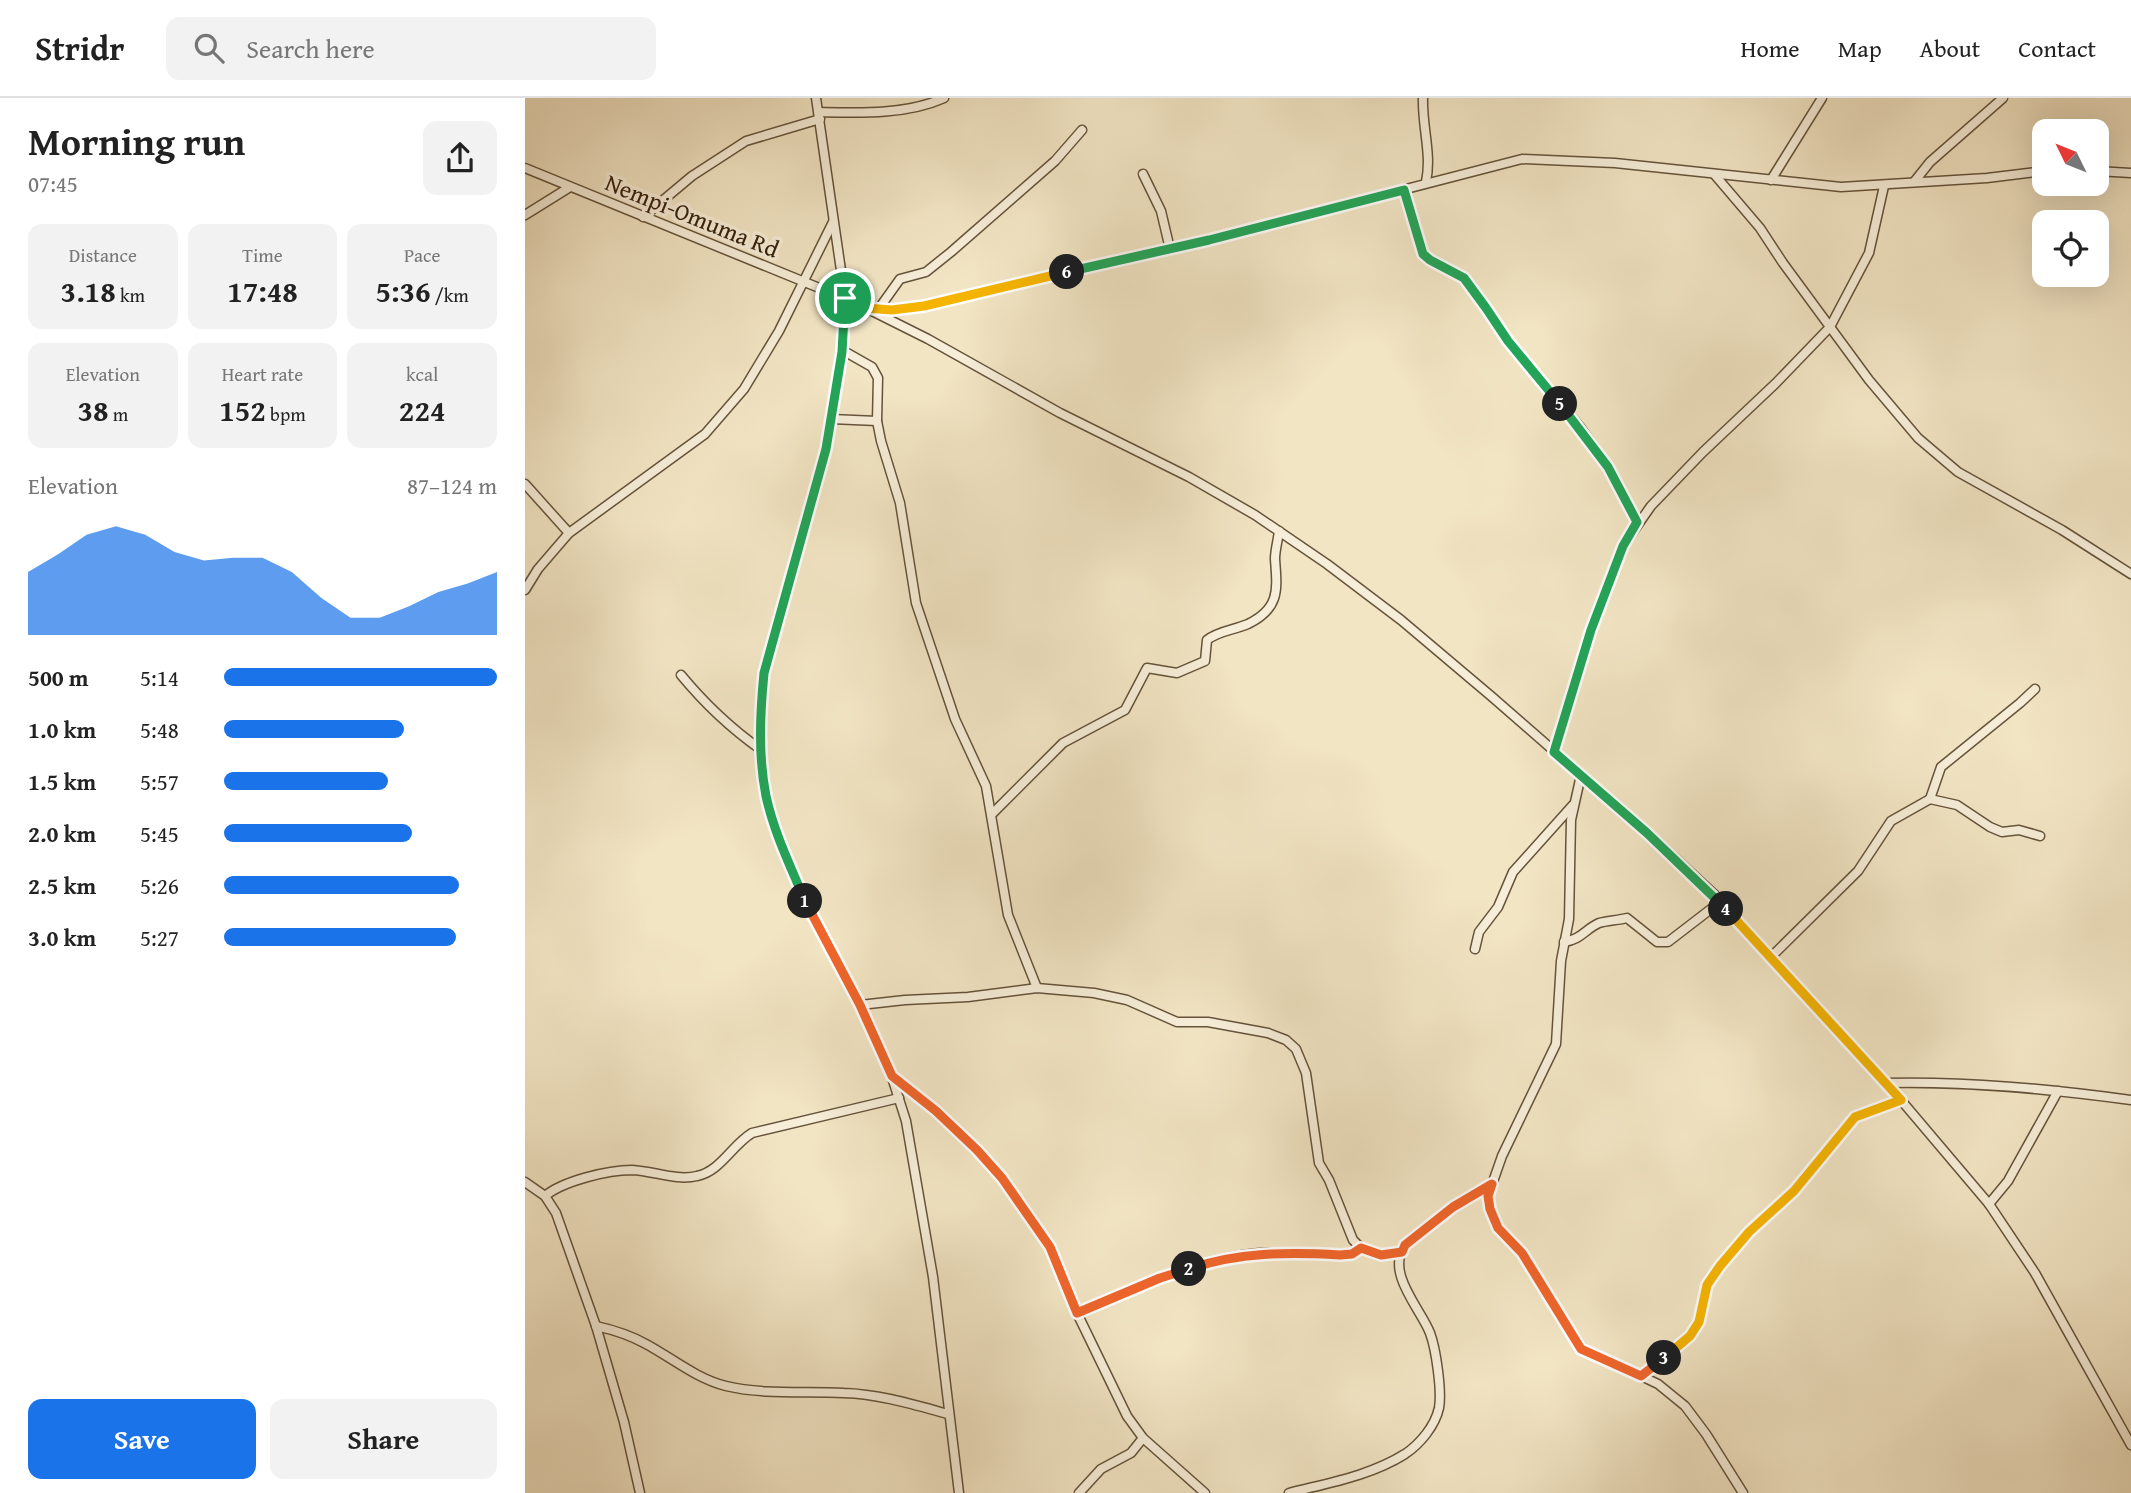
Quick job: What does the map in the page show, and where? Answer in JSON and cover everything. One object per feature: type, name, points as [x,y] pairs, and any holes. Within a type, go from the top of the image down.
[{"type":"street","points":[[816,98],[845,298],[842,350],[826,449],[764,673],[760,749],[767,796],[781,844],[812,916],[860,1005],[892,1076],[907,1121],[931,1265],[959,1493]]},
{"type":"street","points":[[643,216],[692,176],[746,141],[819,115],[883,111],[944,98]]},
{"type":"street","points":[[1423,98],[1422,115],[1430,163],[1426,182]]},
{"type":"street","points":[[1771,180],[1822,98]]},
{"type":"street","points":[[1914,182],[1930,162],[2003,98]]},
{"type":"street","points":[[880,307],[900,279],[926,272],[951,252],[1055,161],[1082,130]]},
{"type":"street","points":[[866,308],[892,310],[924,306],[1170,249],[1522,159],[1615,163],[1841,187],[1884,186],[2032,172]]},
{"type":"street","name":"Nempi-Omuma Rd","points":[[525,168],[845,298],[928,339],[1061,414],[1189,477],[1255,514],[1401,620],[1491,695],[1647,833],[1720,902],[1901,1100],[1989,1204],[2035,1273],[2131,1445]]},
{"type":"street","points":[[2109,172],[2131,173]]},
{"type":"street","points":[[1143,174],[1161,211],[1170,249]]},
{"type":"street","points":[[1714,174],[1760,228],[1830,327],[1919,438],[1958,472],[2062,530],[2131,574]]},
{"type":"street","points":[[1554,752],[1591,630],[1623,546],[1637,522],[1703,452],[1758,401],[1830,327],[1869,253],[1884,186]]},
{"type":"street","points":[[525,215],[570,187]]},
{"type":"street","points":[[1404,190],[1423,254],[1464,278],[1508,341],[1580,427],[1608,467],[1637,522]]},
{"type":"street","points":[[525,590],[529,575],[569,533],[705,434],[744,389],[779,331],[833,222]]},
{"type":"street","points":[[842,350],[872,368],[878,378],[877,421],[900,503],[916,603],[955,719],[986,786],[1008,915],[1037,988]]},
{"type":"street","points":[[831,419],[877,421]]},
{"type":"street","points":[[525,484],[569,533]]},
{"type":"street","points":[[992,814],[1063,743],[1125,710],[1147,668],[1177,673],[1205,662],[1207,640],[1214,634],[1234,630],[1257,620],[1278,591],[1275,557],[1279,531]]},
{"type":"street","points":[[681,675],[704,703],[760,749]]},
{"type":"street","points":[[1930,799],[1941,766],[2035,689]]},
{"type":"street","points":[[1581,775],[1573,805],[1569,919],[1556,1013],[1556,1044],[1502,1156],[1488,1196],[1490,1209],[1498,1228],[1522,1253],[1581,1349],[1658,1384],[1685,1406],[1743,1493]]},
{"type":"street","points":[[1770,958],[1858,872],[1891,821],[1930,799],[1957,805],[2002,832],[2019,830],[2040,836]]},
{"type":"street","points":[[1475,949],[1479,932],[1498,907],[1513,872],[1573,805]]},
{"type":"street","points":[[1564,942],[1577,940],[1601,922],[1615,922],[1627,918],[1657,942],[1668,942],[1720,902]]},
{"type":"street","points":[[860,1005],[968,997],[1037,988],[1094,993],[1127,1000],[1177,1022],[1208,1022],[1268,1033],[1286,1040],[1296,1049],[1306,1073],[1319,1163],[1329,1180],[1353,1240],[1361,1248],[1381,1255],[1400,1270]]},
{"type":"street","points":[[892,1076],[936,1111],[1002,1178],[1050,1247],[1077,1313],[1127,1416],[1143,1438],[1205,1493]]},
{"type":"street","points":[[1885,1083],[1941,1082],[2058,1091],[2131,1101]]},
{"type":"street","points":[[1989,1204],[2008,1181],[2058,1091]]},
{"type":"street","points":[[545,1196],[556,1187],[631,1170],[684,1178],[700,1176],[717,1166],[752,1133],[899,1098]]},
{"type":"street","points":[[1641,1376],[1690,1336],[1699,1322],[1707,1285],[1720,1266],[1749,1232],[1794,1191],[1855,1117],[1901,1100]]},
{"type":"street","points":[[525,1182],[545,1196],[556,1213],[596,1326],[624,1422],[640,1493]]},
{"type":"street","points":[[1289,1493],[1373,1470],[1406,1453],[1427,1434],[1439,1407],[1437,1365],[1431,1334],[1402,1280],[1402,1252],[1405,1245],[1453,1207],[1492,1184]]},
{"type":"street","points":[[1077,1313],[1160,1278],[1207,1263],[1259,1253],[1352,1254],[1361,1248]]},
{"type":"street","points":[[1381,1255],[1402,1252]]},
{"type":"street","points":[[596,1326],[616,1330],[645,1343],[685,1368],[725,1386],[804,1394],[845,1393],[900,1401],[949,1414]]},
{"type":"street","points":[[1080,1493],[1101,1469],[1131,1452],[1143,1438]]},
{"type":"route","points":[[1404,190],[1423,254],[1464,278],[1508,341],[1580,427],[1608,467],[1637,522],[1623,546],[1591,630],[1554,752],[1714,894],[1901,1100],[1855,1117],[1794,1191],[1749,1232],[1720,1266],[1707,1285],[1699,1322],[1690,1336],[1641,1376],[1581,1349],[1522,1253],[1498,1228],[1488,1196],[1492,1184],[1427,1226],[1405,1245],[1402,1252],[1381,1255],[1361,1248],[1352,1254],[1340,1255],[1259,1253],[1207,1263],[1160,1278],[1077,1313],[1050,1247],[1002,1178],[936,1111],[892,1076],[860,1005],[812,916],[781,844],[767,796],[760,749],[764,673],[826,449],[842,352],[845,298],[866,308],[892,310],[924,306],[1209,240],[1404,190]]}]
